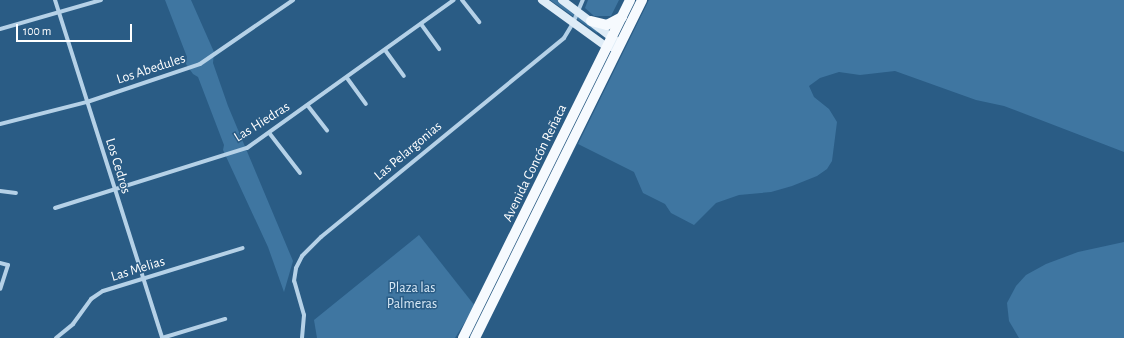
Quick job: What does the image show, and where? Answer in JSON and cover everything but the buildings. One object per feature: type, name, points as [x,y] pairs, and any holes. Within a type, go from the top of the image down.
[{"type":"main road","points":[[542,0],[607,47],[619,47]]},
{"type":"main road","points":[[562,0],[612,36],[619,47]]},
{"type":"main road","name":"Avenida Concón Reñaca","points":[[463,338],[630,0]]},
{"type":"main road","name":"Avenida Concón Reñaca","points":[[475,338],[642,0]]},
{"type":"main road","points":[[591,21],[607,25],[622,17]]},
{"type":"street","name":"Los Cedros","points":[[55,0],[114,191],[162,338]]},
{"type":"street","points":[[0,28],[59,13],[101,0]]},
{"type":"street","name":"Los Abedules","points":[[0,124],[87,102],[200,64],[294,0]]},
{"type":"street","name":"Las Hiedras","points":[[55,208],[234,153],[270,134],[454,0]]},
{"type":"street","points":[[462,0],[478,22]]},
{"type":"street","name":"Las Pelargonias","points":[[302,338],[304,315],[294,281],[296,268],[302,256],[321,237],[557,43],[573,23],[583,0]]},
{"type":"street","points":[[421,24],[439,49]]},
{"type":"street","points":[[385,50],[404,76]]},
{"type":"street","points":[[347,78],[366,104]]},
{"type":"street","points":[[308,106],[327,130]]},
{"type":"street","points":[[270,134],[300,174]]},
{"type":"street","points":[[0,191],[16,193]]},
{"type":"street","name":"Las Melias","points":[[56,338],[73,324],[91,299],[103,291],[243,248]]},
{"type":"street","points":[[0,263],[8,265],[0,289]]},
{"type":"street","points":[[162,338],[224,319]]},
{"type":"green space","points":[[165,0],[191,0],[214,52],[213,63],[228,106],[293,261],[284,292],[268,247],[223,150],[224,145],[198,77],[193,74],[186,64],[187,57]]},
{"type":"green space","points":[[550,0],[557,0],[599,30],[597,33]]},
{"type":"green space","points":[[588,0],[619,0],[611,16],[594,16],[585,8]]},
{"type":"green space","points":[[649,0],[1124,0],[1124,152],[1004,106],[976,100],[895,71],[860,75],[839,72],[820,78],[809,86],[814,97],[829,109],[837,122],[832,161],[827,169],[817,176],[792,186],[771,192],[739,195],[716,203],[694,225],[671,213],[665,204],[643,193],[634,172],[578,144]]},
{"type":"green space","name":"Plaza las Palmeras","points":[[419,235],[475,306],[455,338],[317,338],[314,320]]},
{"type":"green space","points":[[1124,242],[1124,338],[1019,338],[1009,321],[1007,303],[1016,286],[1026,275],[1046,264],[1078,252]]}]
